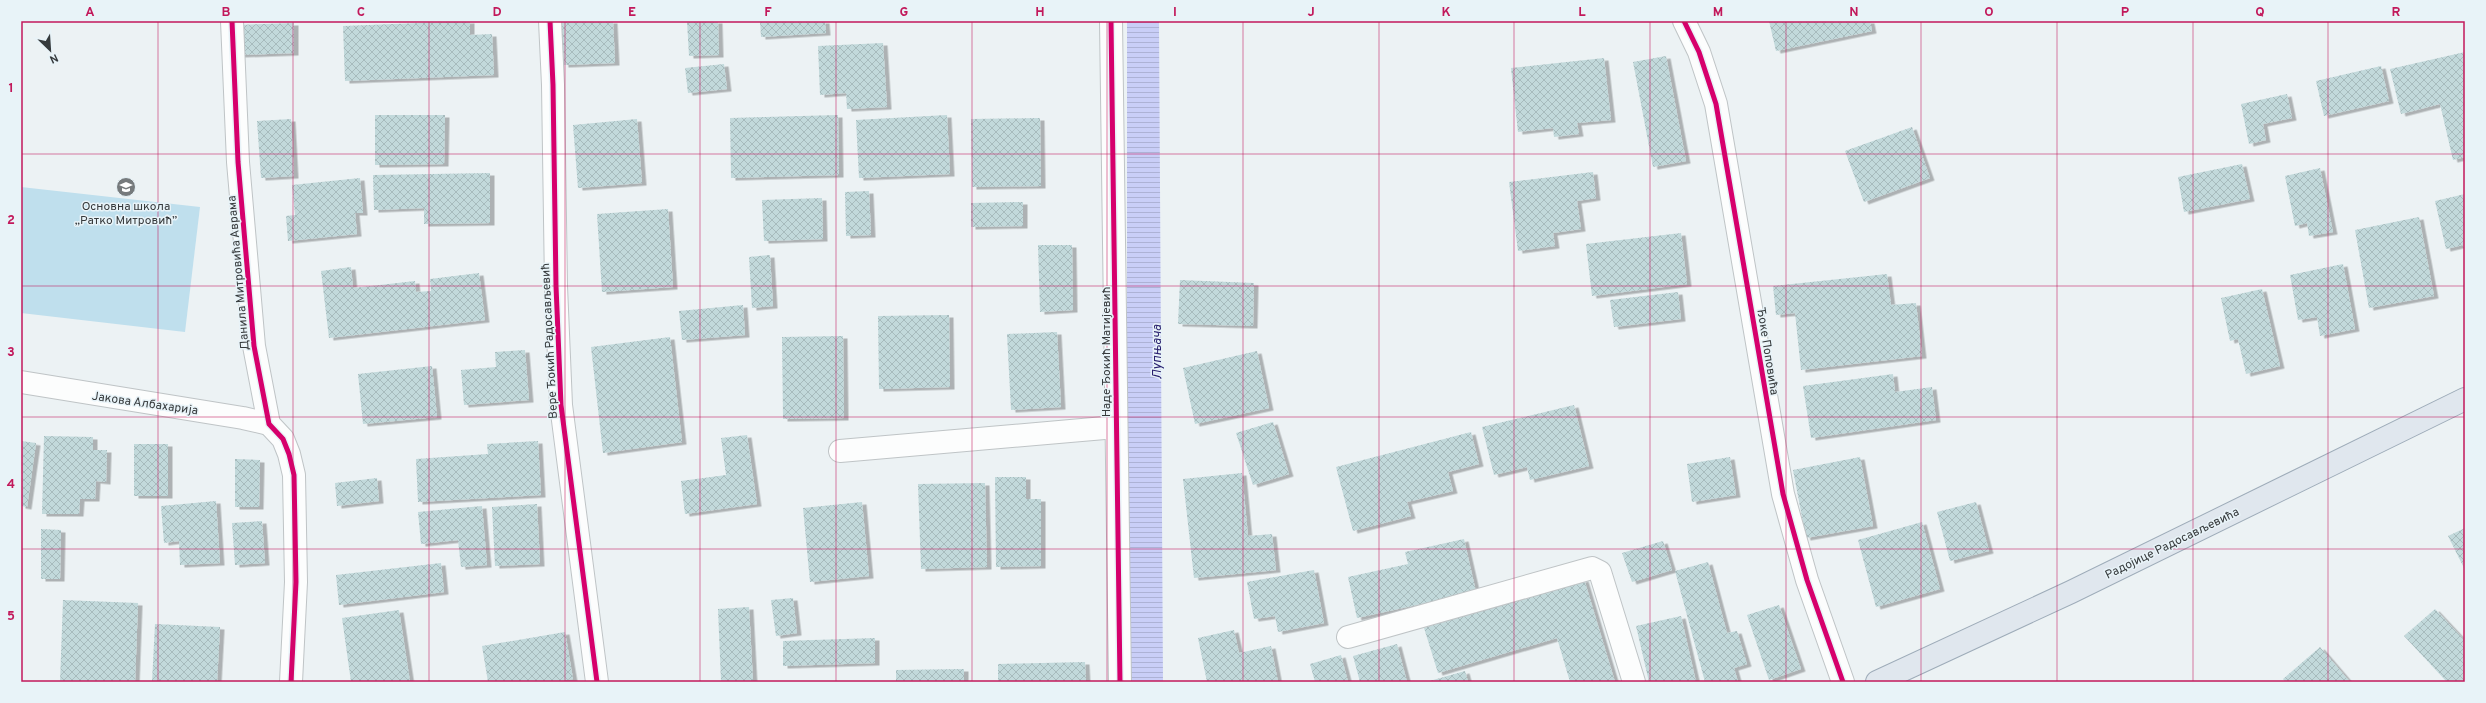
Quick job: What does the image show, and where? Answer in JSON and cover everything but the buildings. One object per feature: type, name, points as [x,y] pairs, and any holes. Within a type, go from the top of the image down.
[{"type":"main road","name":"Радојице Радосављевића","points":[[1877,682],[2071,592],[2465,399]]},
{"type":"street","name":"Данила Митровића Аврама","points":[[232,21],[238,162],[254,346],[269,424]]},
{"type":"street","name":"Вере Ђокић Радосављевић","points":[[550,21],[553,85],[556,300],[561,405],[596,682]]},
{"type":"street","name":"Наде Ђокић Матијевић","points":[[1111,21],[1120,682]]},
{"type":"street","name":"Ђоке Поповића","points":[[1684,21],[1699,52],[1716,104],[1783,494],[1807,580],[1843,682]]},
{"type":"street","name":"Јакова Албахарија","points":[[21,382],[243,418],[269,424]]},
{"type":"street","points":[[269,424],[283,439],[290,454],[294,475],[296,582],[291,682]]},
{"type":"street","points":[[840,451],[1116,427]]},
{"type":"street","points":[[1348,638],[1592,568],[1600,572],[1634,682]]},
{"type":"shaded area","points":[[21,187],[200,207],[185,332],[21,313]]},
{"type":"water","name":"Лупњача","points":[[1127,21],[1159,21],[1163,682],[1127,682]]},
{"type":"cycle path","points":[[232,21],[238,162],[254,346],[269,424],[283,439],[289,454],[294,475],[296,582],[291,682]]},
{"type":"cycle path","points":[[550,21],[553,85],[556,286],[561,405],[597,682]]},
{"type":"cycle path","points":[[1111,21],[1120,682]]},
{"type":"cycle path","points":[[1684,21],[1699,52],[1716,104],[1783,494],[1807,580],[1843,682]]},
{"type":"place","name":"Основна школа „Ратко Митровић”","points":[[126,187]]}]
